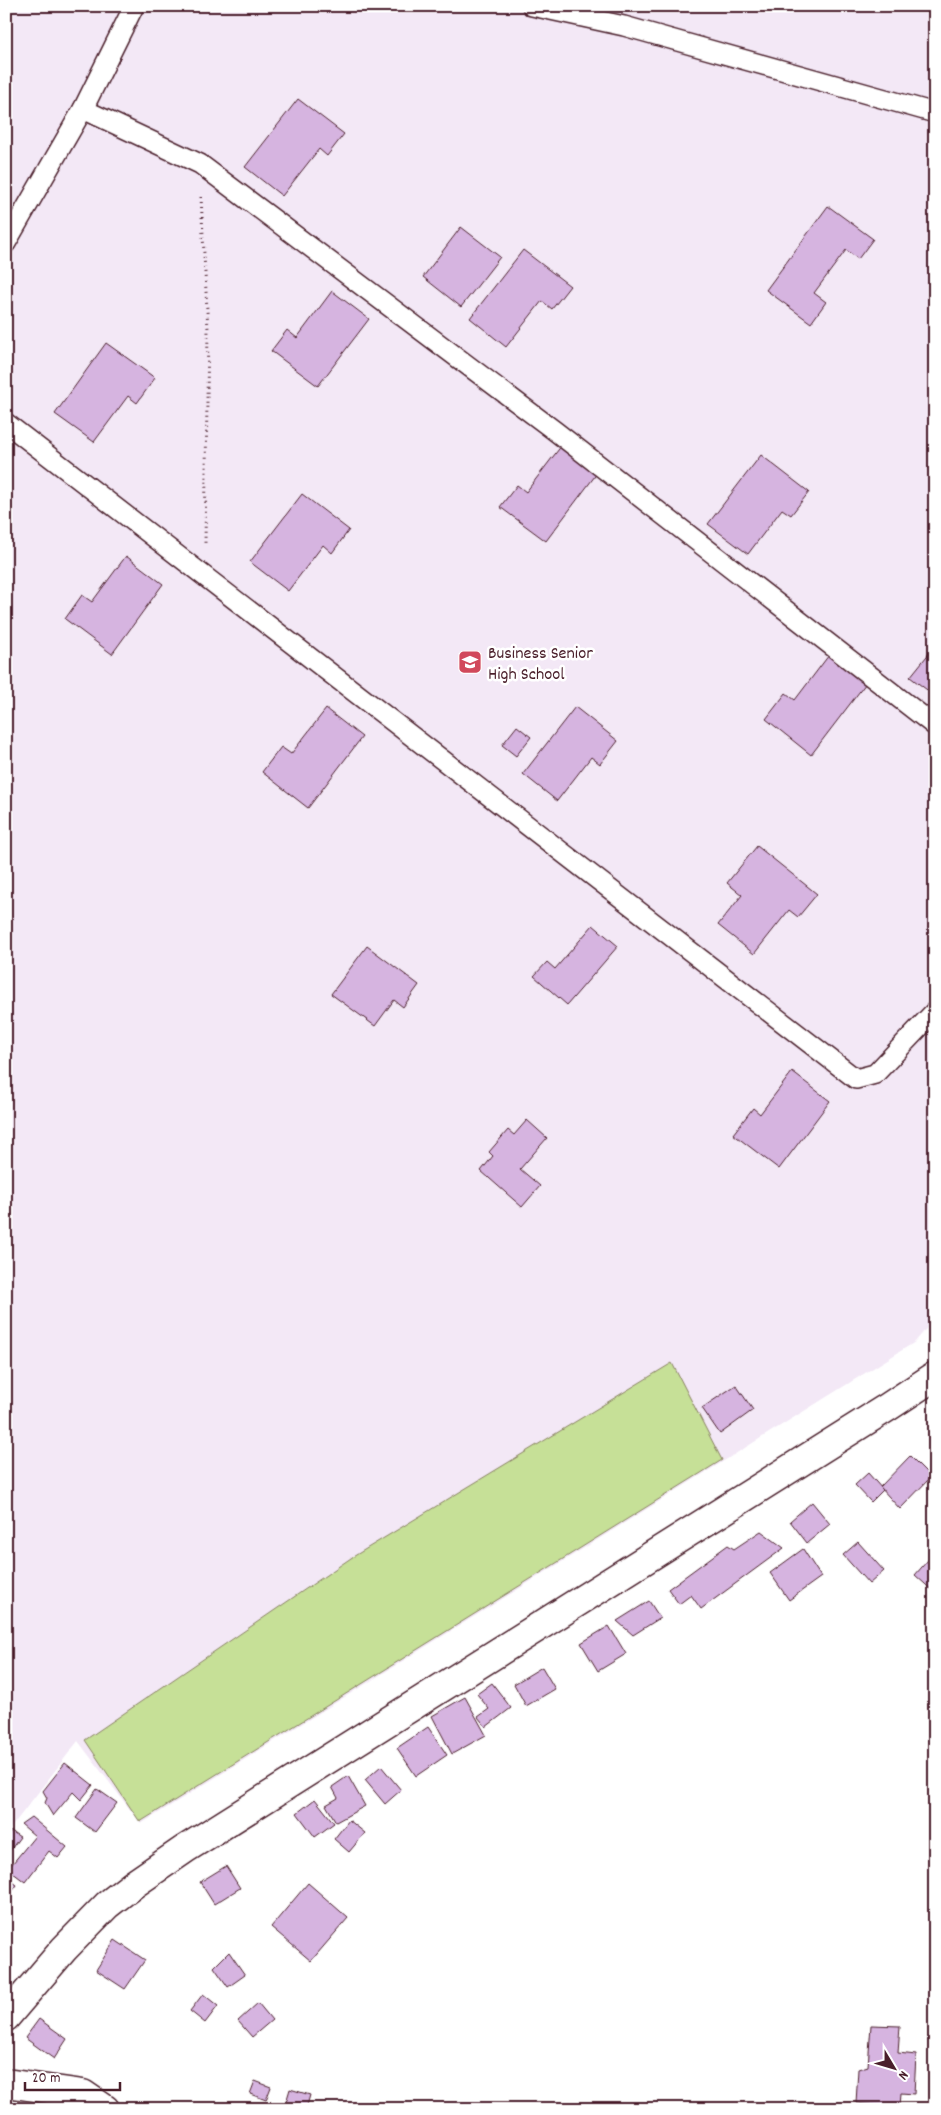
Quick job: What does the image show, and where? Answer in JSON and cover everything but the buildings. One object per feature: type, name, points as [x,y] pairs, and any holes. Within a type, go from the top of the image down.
[{"type":"main road","points":[[6,2017],[64,1949],[107,1905],[134,1884],[193,1844],[935,1376]]},
{"type":"main road","points":[[6,2084],[83,2094],[105,2109]]},
{"type":"lane","points":[[6,243],[83,109],[134,6]]},
{"type":"lane","points":[[532,6],[624,26],[935,113]]},
{"type":"lane","points":[[83,109],[200,164],[555,431],[935,726]]},
{"type":"lane","points":[[6,423],[856,1078],[875,1074],[935,1011]]},
{"type":"path","points":[[200,164],[208,329],[204,576]]},
{"type":"shaded area","name":"Business Senior High School","points":[[6,6],[935,6],[935,1318],[915,1342],[141,1824],[78,1741],[6,1834]]},
{"type":"green space","points":[[672,1363],[722,1460],[140,1822],[85,1740],[351,1558]]},
{"type":"place","name":"Business Senior High School","points":[[470,662]]}]
